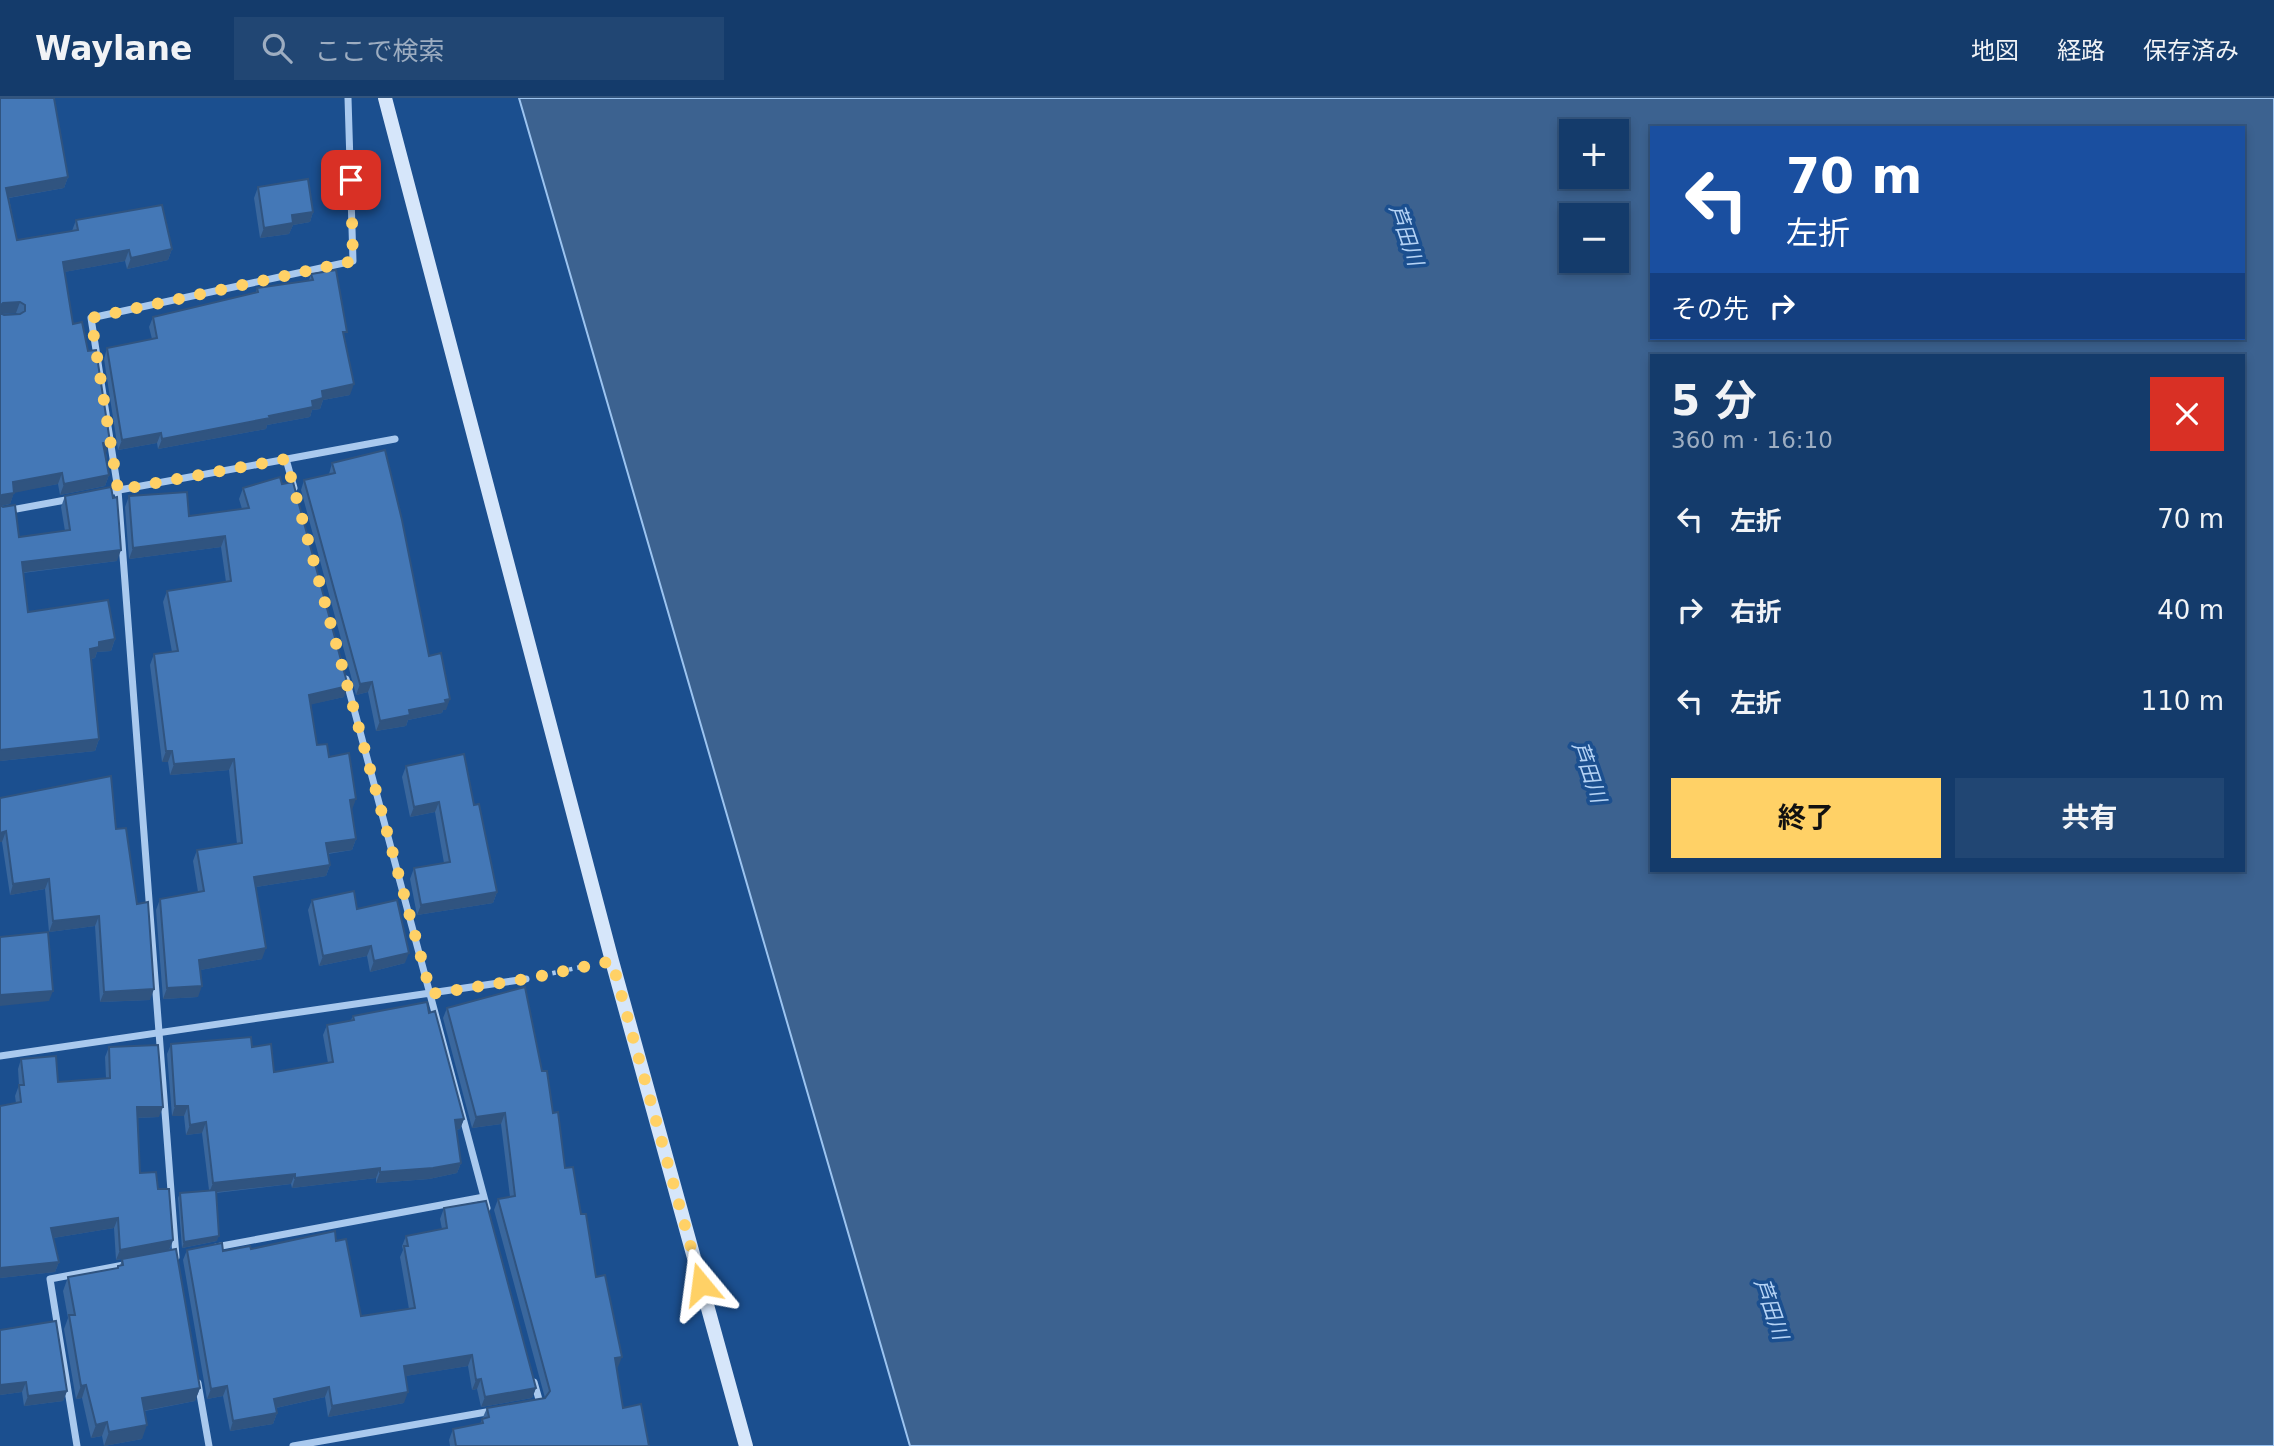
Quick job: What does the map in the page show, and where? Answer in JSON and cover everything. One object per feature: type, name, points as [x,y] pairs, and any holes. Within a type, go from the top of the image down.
[{"type":"street","points":[[178,1268],[118,490],[91,318],[353,261],[348,98]]},
{"type":"street","points":[[385,98],[612,961],[746,1446]]},
{"type":"street","points":[[105,492],[396,439]]},
{"type":"street","points":[[286,459],[297,499]]},
{"type":"street","points":[[0,512],[79,497]]},
{"type":"street","points":[[344,673],[491,1223]]},
{"type":"street","points":[[0,1056],[526,979]]},
{"type":"street","points":[[202,1250],[484,1197]]},
{"type":"street","points":[[163,1257],[189,1252]]},
{"type":"street","points":[[77,1446],[50,1279],[138,1262]]},
{"type":"street","points":[[526,1405],[540,1403],[533,1377]]},
{"type":"street","points":[[197,1378],[209,1446]]},
{"type":"street","points":[[293,1446],[499,1410]]},
{"type":"path","points":[[526,979],[612,961]]},
{"type":"water","name":"芦田川","points":[[519,98],[2274,98],[2274,1446],[910,1446]]},
{"type":"building","points":[[0,98],[54,98],[68,177],[6,188],[17,240],[78,230],[76,220],[162,205],[172,249],[131,258],[129,250],[63,262],[73,324],[82,322],[88,351],[96,350],[110,442],[103,443],[109,475],[64,484],[62,473],[13,482],[14,493],[2,495],[0,498],[0,313],[20,314],[25,311],[25,305],[20,302],[3,303],[0,306]]},
{"type":"building","points":[[308,179],[313,212],[292,215],[293,223],[264,228],[258,187]]},
{"type":"building","points":[[336,270],[347,332],[343,332],[354,384],[322,391],[323,398],[312,401],[313,407],[269,416],[270,418],[162,439],[161,433],[122,440],[107,348],[157,338],[153,317],[258,292],[257,288],[313,280],[311,274]]},
{"type":"building","points":[[385,450],[429,656],[441,653],[450,699],[445,700],[446,703],[409,710],[410,715],[380,721],[372,682],[360,684],[304,480],[335,473],[332,463]]},
{"type":"building","points":[[280,477],[282,484],[293,482],[348,686],[309,695],[317,745],[327,744],[329,757],[349,753],[356,799],[350,800],[356,839],[326,843],[330,865],[254,877],[266,948],[199,960],[202,986],[167,988],[160,899],[204,891],[197,850],[242,843],[234,759],[174,764],[172,751],[166,751],[154,654],[178,651],[167,591],[231,581],[225,536],[133,548],[129,496],[187,492],[189,516],[249,508],[243,488]]},
{"type":"building","points":[[111,487],[113,498],[117,497],[121,550],[22,562],[28,612],[108,600],[115,639],[99,642],[99,647],[90,649],[99,739],[0,750],[0,505],[15,505],[19,537],[70,530],[65,496]]},
{"type":"building","points":[[464,754],[474,805],[479,804],[497,892],[421,905],[414,868],[450,862],[439,802],[414,807],[406,766]]},
{"type":"building","points":[[111,776],[116,829],[126,828],[137,904],[148,902],[154,989],[104,992],[99,916],[53,921],[49,879],[13,884],[6,831],[0,833],[0,798]]},
{"type":"building","points":[[354,891],[357,909],[397,900],[409,953],[374,961],[371,946],[323,956],[312,900]]},
{"type":"building","points":[[48,932],[53,991],[0,995],[0,937]]},
{"type":"building","points":[[525,987],[542,1071],[547,1071],[553,1113],[558,1112],[565,1168],[573,1167],[581,1214],[586,1214],[596,1277],[605,1275],[622,1357],[615,1358],[623,1408],[641,1404],[649,1446],[456,1446],[453,1429],[483,1423],[482,1419],[489,1417],[487,1408],[545,1398],[550,1391],[498,1199],[515,1196],[505,1113],[476,1117],[447,1008]]},
{"type":"building","points":[[427,1002],[429,1013],[435,1011],[464,1119],[455,1120],[461,1163],[433,1168],[380,1172],[380,1168],[295,1178],[295,1174],[213,1183],[206,1122],[190,1125],[188,1106],[175,1106],[171,1044],[251,1037],[252,1047],[271,1044],[274,1072],[333,1062],[327,1025],[354,1020],[353,1016]]},
{"type":"building","points":[[158,1045],[163,1107],[137,1107],[140,1173],[156,1172],[158,1189],[169,1189],[173,1240],[120,1250],[118,1218],[51,1228],[59,1262],[0,1268],[0,1106],[21,1102],[19,1085],[24,1085],[21,1059],[56,1056],[58,1082],[110,1078],[109,1047]]},
{"type":"building","points":[[216,1190],[219,1236],[184,1242],[180,1193]]},
{"type":"building","points":[[486,1201],[536,1388],[485,1397],[481,1379],[476,1380],[472,1355],[404,1366],[408,1392],[332,1406],[329,1387],[274,1399],[277,1413],[233,1421],[227,1386],[211,1389],[187,1250],[222,1243],[223,1251],[250,1246],[251,1249],[335,1231],[336,1241],[346,1239],[361,1316],[415,1308],[404,1246],[408,1246],[406,1236],[447,1228],[444,1208]]},
{"type":"building","points":[[176,1249],[200,1388],[142,1398],[147,1425],[109,1432],[107,1422],[96,1425],[86,1385],[81,1386],[69,1315],[75,1315],[68,1277],[118,1268],[123,1265],[122,1259]]},
{"type":"building","points":[[56,1321],[67,1391],[28,1396],[26,1382],[0,1385],[0,1330]]},
{"type":"route","points":[[351,180],[353,261],[91,318],[118,490],[286,459],[431,994],[526,979],[612,961],[701,1284]]}]
